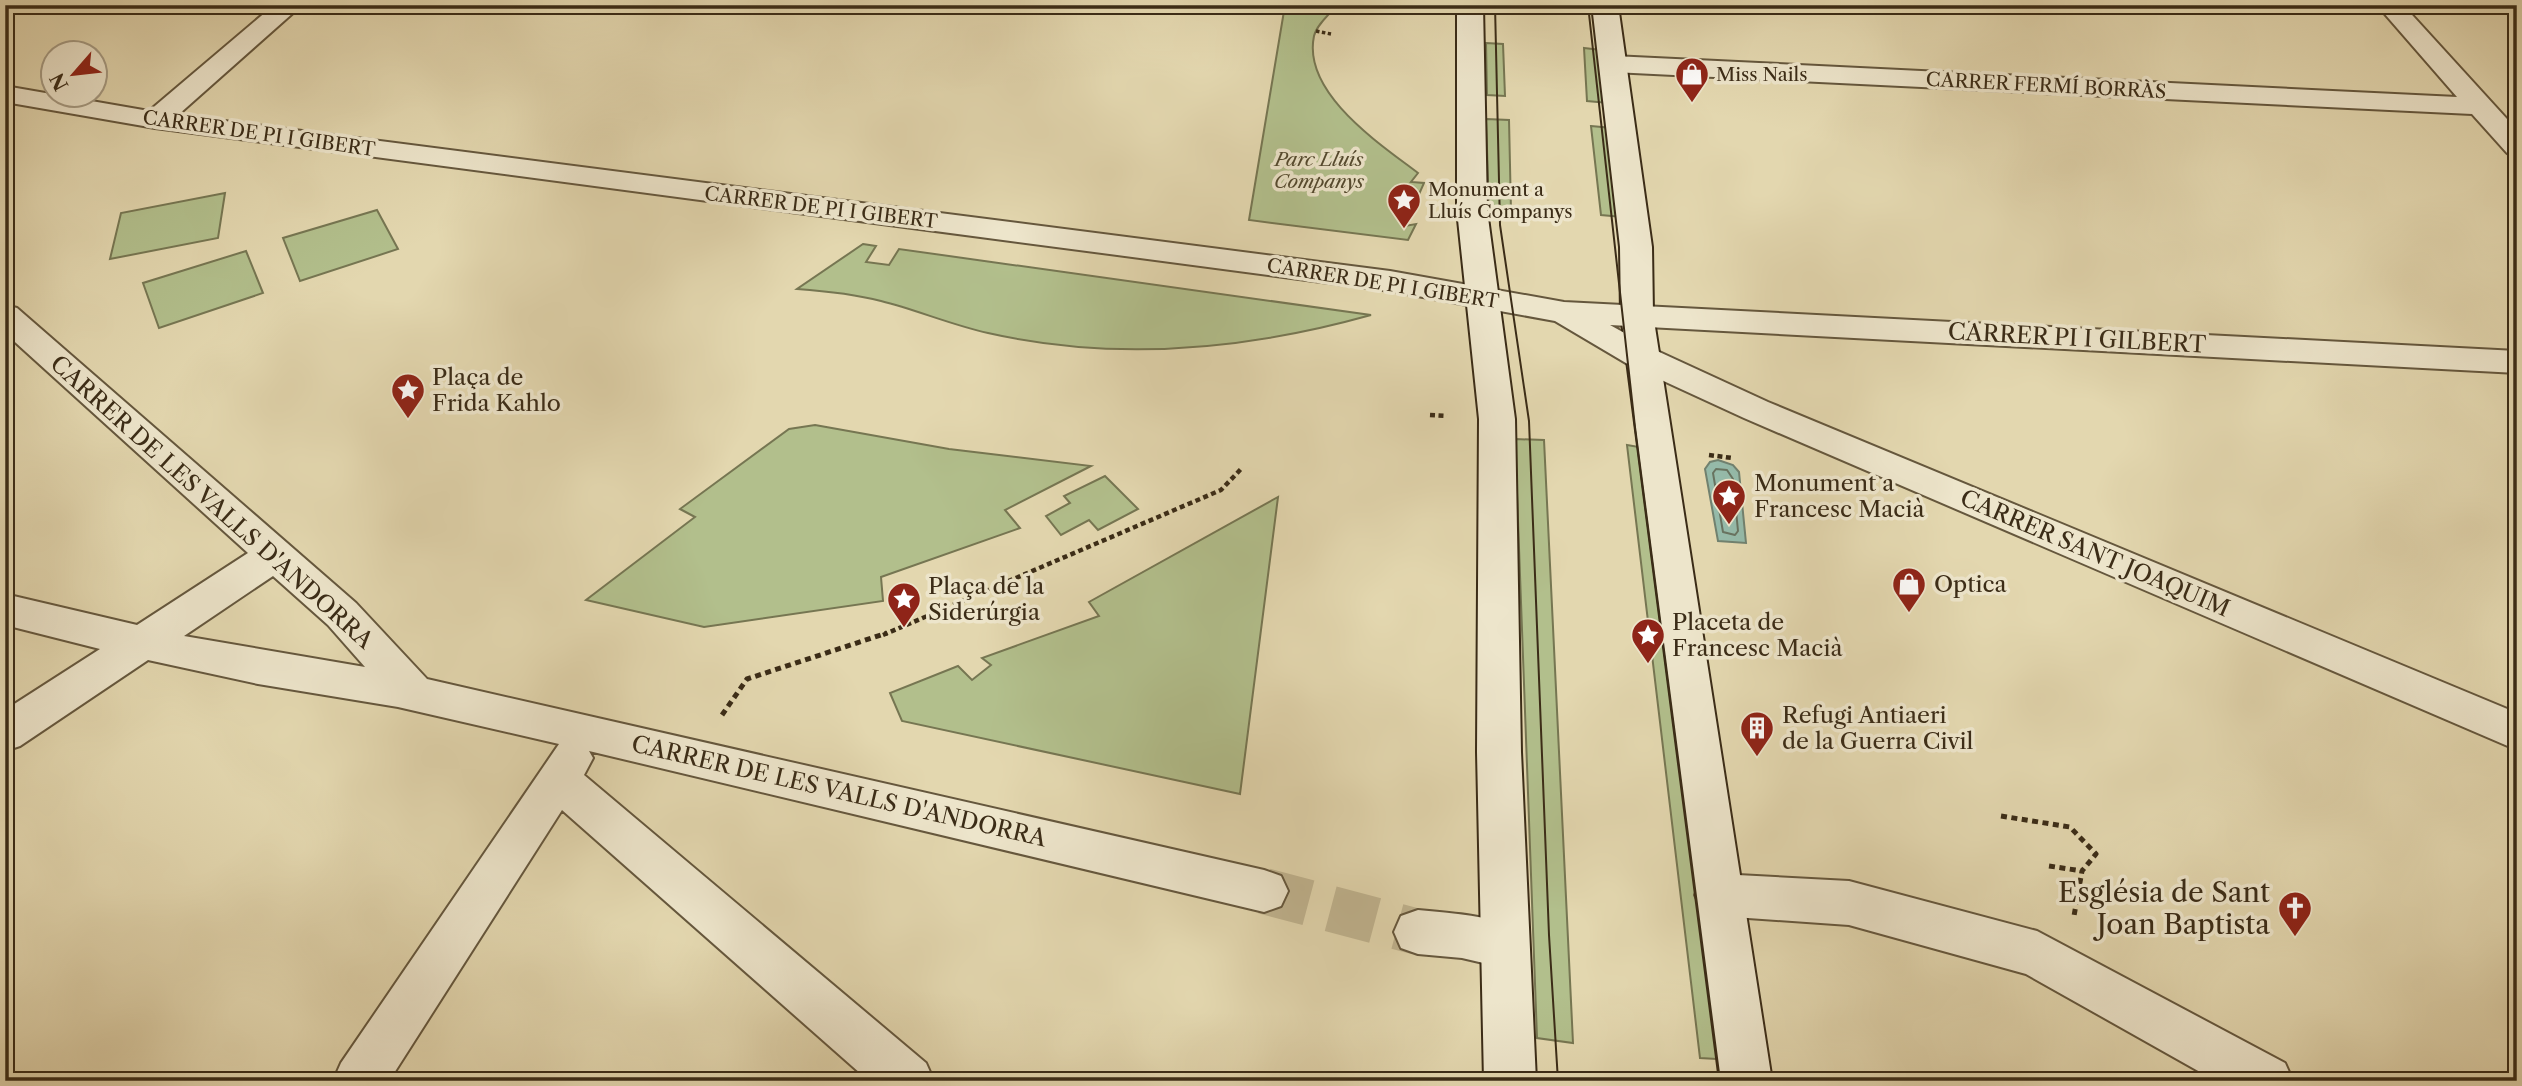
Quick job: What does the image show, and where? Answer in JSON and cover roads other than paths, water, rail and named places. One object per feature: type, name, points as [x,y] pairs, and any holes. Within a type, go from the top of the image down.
[{"type":"street","points":[[155,120],[290,5]]},
{"type":"street","points":[[1470,5],[1472,210],[1497,419],[1499,752],[1510,1081]]},
{"type":"street","points":[[1605,5],[1636,247],[1637,314],[1746,1081]]},
{"type":"street","points":[[2389,5],[2517,147]]},
{"type":"street","name":"CARRER FERMÍ BORRÀS","points":[[1613,64],[2479,106]]},
{"type":"street","name":"CARRER DE PI I GIBERT","points":[[5,94],[155,120],[1376,279],[1564,312],[1637,314]]},
{"type":"street","name":"CARRER SANT JOAQUIM","points":[[1564,312],[1643,358],[1756,410],[2517,732]]},
{"type":"street","name":"CARRER PI I GILBERT","points":[[1637,314],[2517,362]]},
{"type":"street","name":"CARRER DE LES VALLS D'ANDORRA","points":[[5,315],[342,614],[414,693]]},
{"type":"street","points":[[5,733],[275,555]]},
{"type":"street","name":"CARRER DE LES VALLS D'ANDORRA","points":[[5,609],[138,643],[414,693],[586,734],[697,755],[1264,891]]},
{"type":"street","points":[[359,1081],[586,734]]},
{"type":"street","points":[[557,779],[908,1081]]},
{"type":"street","points":[[1719,895],[1849,903],[2037,954],[2267,1081]]},
{"type":"street","points":[[1418,932],[1462,936],[1505,945]]},
{"type":"water","points":[[1718,460],[1733,465],[1739,472],[1746,543],[1718,541],[1705,469],[1710,462]]},
{"type":"tunnel","points":[[1264,891],[1418,932]]},
{"type":"tram line","points":[[1495,5],[1500,225],[1529,421],[1549,935],[1558,1081]]},
{"type":"tram line","points":[[1588,5],[1635,427],[1720,1081]]},
{"type":"place","name":"Miss Nails","points":[[1692,104]]},
{"type":"place","name":"Monument a Lluís Companys","points":[[1404,230]]},
{"type":"place","name":"Plaça de Frida Kahlo","points":[[408,420]]},
{"type":"place","name":"Monument a Francesc Macià","points":[[1729,526]]},
{"type":"place","name":"Optica","points":[[1909,614]]},
{"type":"place","name":"Plaça de la Siderúrgia","points":[[904,629]]},
{"type":"place","name":"Placeta de Francesc Macià","points":[[1648,665]]},
{"type":"place","name":"Refugi Antiaeri de la Guerra Civil","points":[[1757,758]]},
{"type":"place","name":"Església de Sant Joan Baptista","points":[[2295,938]]},
{"type":"park label","name":"Parc Lluís Companys","points":[[1319,170]]}]
